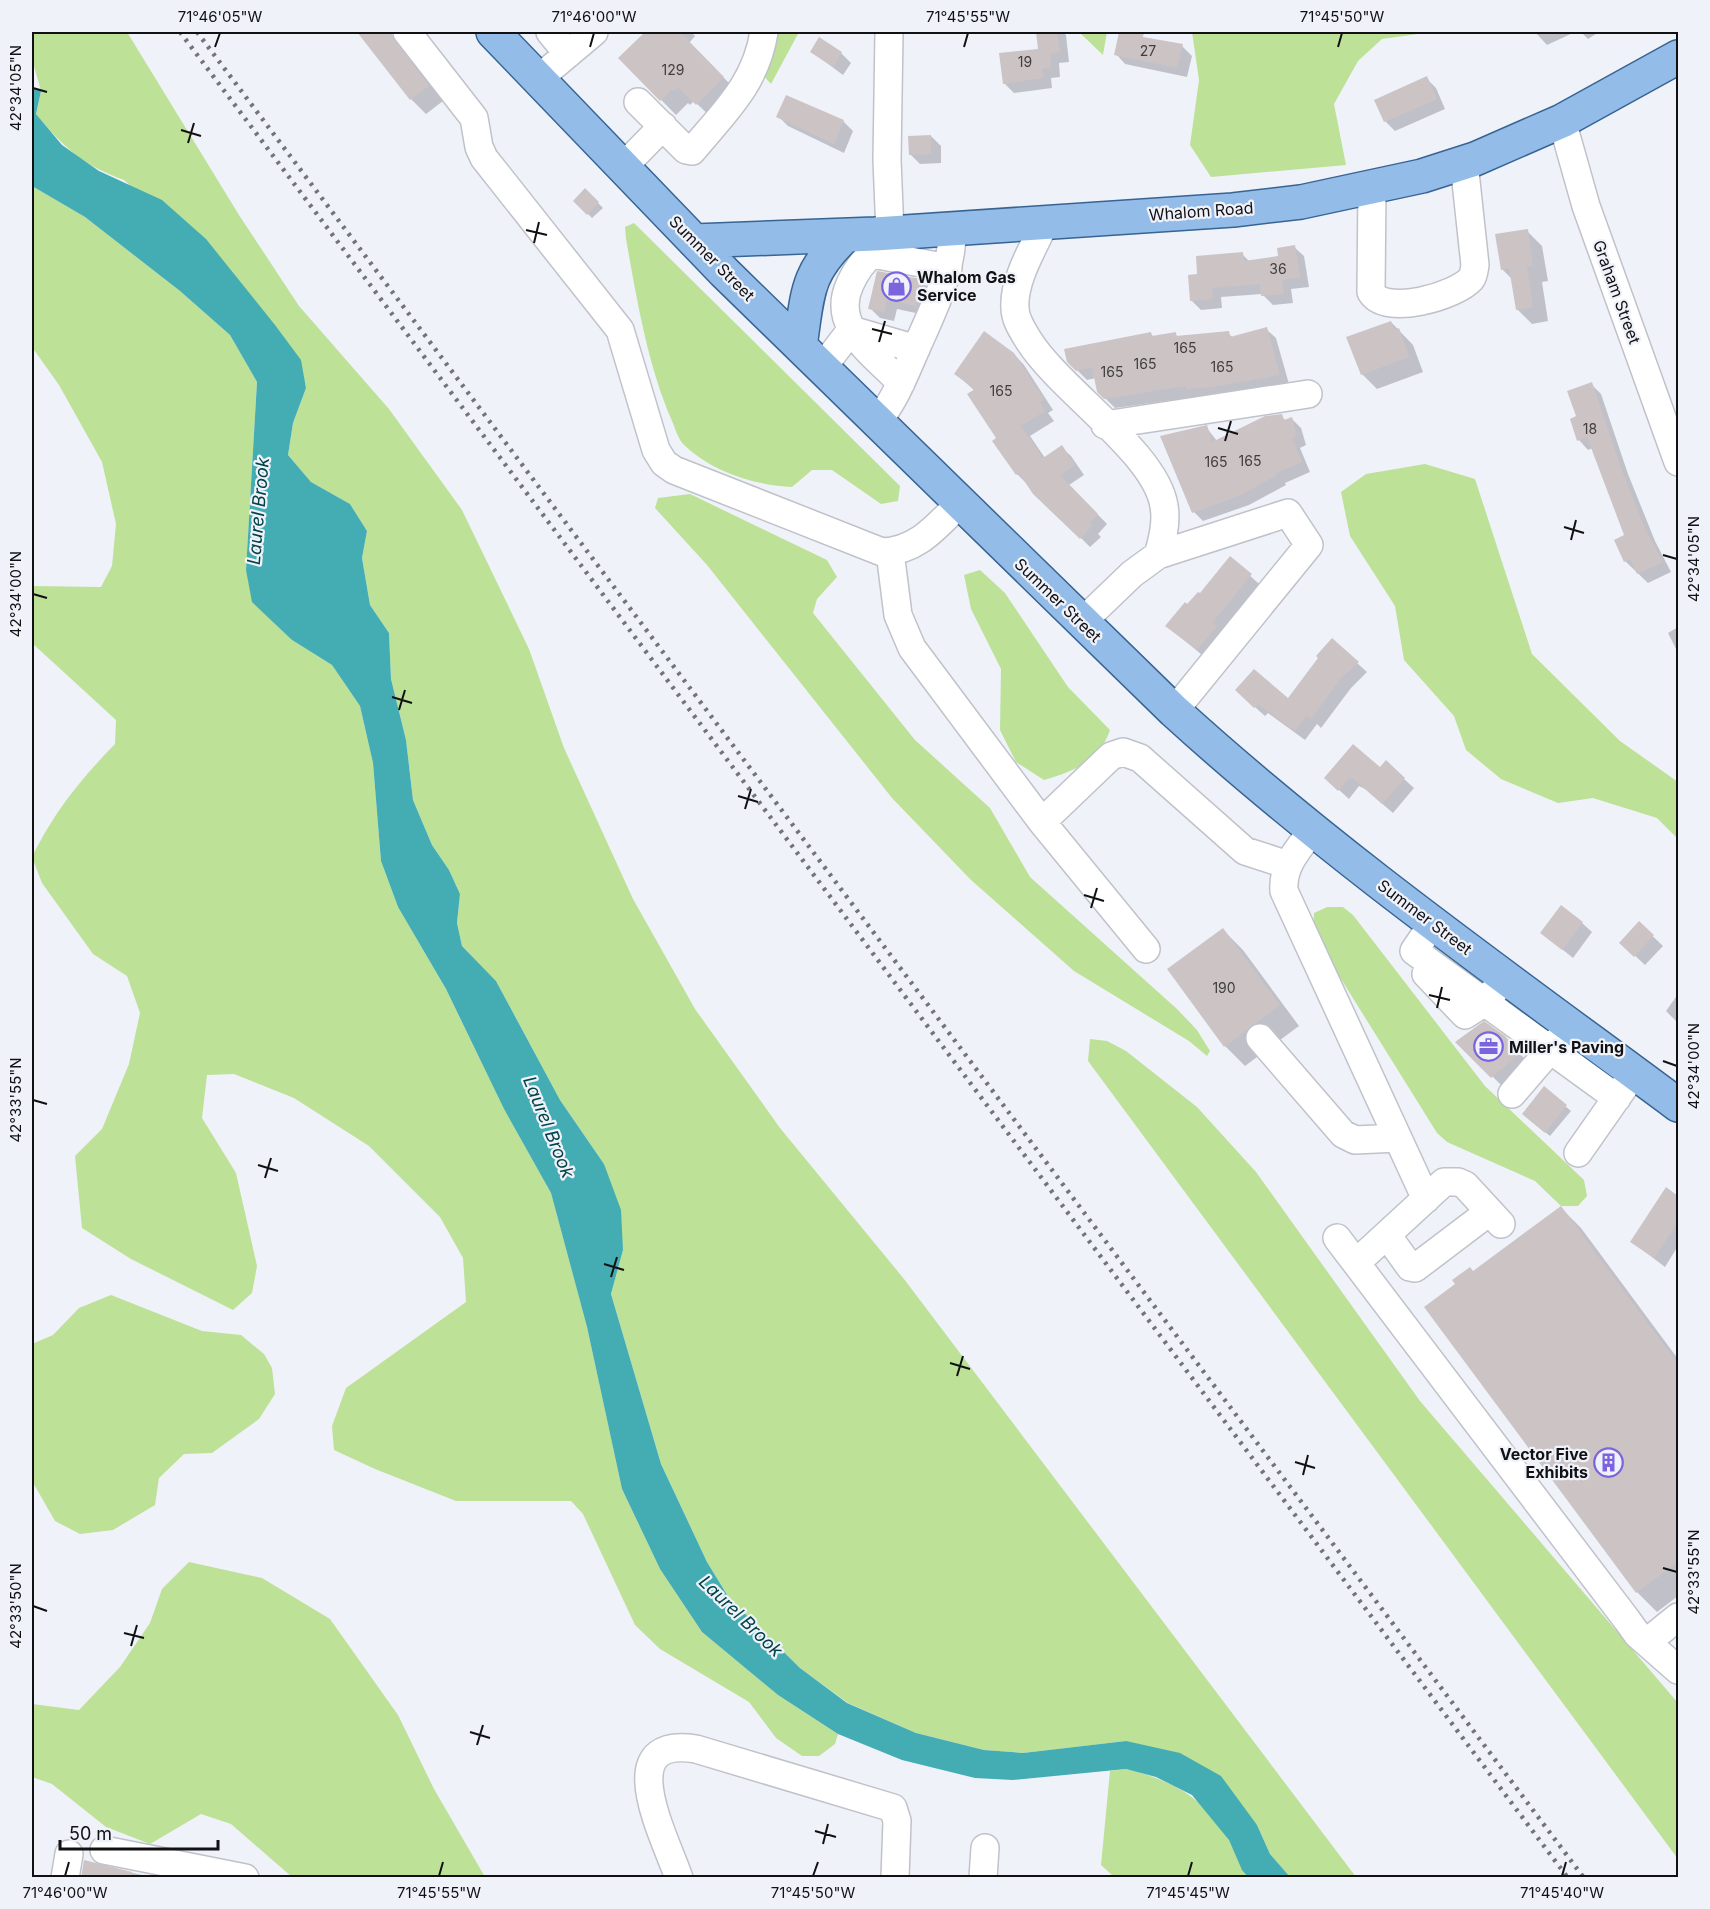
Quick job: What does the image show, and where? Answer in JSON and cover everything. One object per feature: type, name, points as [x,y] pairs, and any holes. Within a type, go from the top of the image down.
[{"type":"main road","name":"Summer Street","points":[[502,35],[538,79],[694,241],[1081,623],[1227,760],[1313,830],[1507,978],[1561,1038],[1626,1085],[1678,1105]]},
{"type":"main road","name":"Whalom Road","points":[[694,241],[868,239],[952,228],[1267,207],[1372,187],[1464,163],[1562,121],[1678,57]]},
{"type":"main road","points":[[811,357],[809,286],[823,257],[868,239]]},
{"type":"street","points":[[407,32],[474,118],[479,147],[484,158],[620,330],[656,450],[664,463],[674,470],[882,552],[906,549],[922,539],[959,504]]},
{"type":"street","points":[[550,32],[568,54]]},
{"type":"street","points":[[538,79],[594,32]]},
{"type":"street","points":[[638,102],[686,150],[692,151],[746,86],[755,67],[764,32]]},
{"type":"street","points":[[890,32],[887,160],[868,239],[859,269],[846,292],[843,309],[851,330],[901,383]]},
{"type":"street","name":"Graham Street","points":[[1562,121],[1586,206],[1678,462]]},
{"type":"street","points":[[623,167],[663,126]]},
{"type":"street","points":[[1372,187],[1371,292],[1375,298],[1385,303],[1408,304],[1462,287],[1473,277],[1475,265],[1464,163]]},
{"type":"street","points":[[1045,222],[1018,287],[1015,302],[1017,319],[1048,365],[1150,471],[1161,493],[1165,516],[1158,555]]},
{"type":"street","points":[[877,422],[888,409],[901,383],[937,302],[952,250],[952,228]]},
{"type":"street","points":[[868,239],[948,268]]},
{"type":"street","points":[[851,330],[916,349]]},
{"type":"street","points":[[811,357],[851,330]]},
{"type":"street","points":[[1105,424],[1308,394]]},
{"type":"street","points":[[1081,623],[1132,574],[1158,555],[1288,513],[1309,545],[1174,711]]},
{"type":"street","points":[[890,552],[898,615],[912,648],[1042,822],[1146,949]]},
{"type":"street","points":[[1042,822],[1111,756],[1129,753],[1140,758],[1245,852],[1288,865]]},
{"type":"street","points":[[1313,830],[1288,865],[1284,874],[1284,891],[1426,1199]]},
{"type":"street","points":[[1433,923],[1414,951],[1485,1002],[1561,1038],[1512,1094]]},
{"type":"street","points":[[1485,1002],[1507,978]]},
{"type":"street","points":[[1260,1038],[1343,1134],[1355,1140],[1398,1138]]},
{"type":"street","points":[[1578,1153],[1626,1085]]},
{"type":"street","points":[[1356,1263],[1444,1182],[1458,1182],[1465,1185],[1495,1218],[1415,1268],[1410,1267],[1387,1236]]},
{"type":"street","points":[[1337,1238],[1624,1617],[1678,1670]]},
{"type":"street","points":[[1647,1642],[1678,1617]]},
{"type":"street","points":[[679,1878],[646,1784],[652,1760],[662,1750],[680,1746],[893,1808],[897,1821],[895,1878]]},
{"type":"street","points":[[983,1878],[985,1848]]},
{"type":"street","points":[[104,1850],[222,1871],[245,1878]]},
{"type":"green space","points":[[32,32],[127,32],[239,215],[299,306],[389,409],[462,510],[529,649],[564,748],[633,899],[695,1009],[780,1128],[904,1279],[1356,1877],[1290,1877],[1270,1854],[1257,1825],[1126,1741],[1023,1753],[984,1750],[916,1733],[848,1703],[800,1668],[729,1598],[707,1562],[661,1464],[611,1294],[623,1250],[604,1164],[560,1100],[496,981],[462,946],[457,923],[460,894],[449,870],[432,845],[413,800],[406,740],[391,679],[389,633],[370,605],[362,558],[367,531],[350,504],[311,482],[288,455],[293,423],[306,388],[300,360],[244,288],[124,180],[97,168],[65,146],[36,114],[41,91],[32,59]]},
{"type":"green space","points":[[775,32],[799,32],[771,84],[761,73]]},
{"type":"green space","points":[[1080,32],[1107,32],[1103,55],[1081,34]]},
{"type":"green space","points":[[1192,32],[1432,32],[1382,39],[1358,61],[1334,104],[1346,165],[1211,177],[1190,145],[1199,80]]},
{"type":"green space","points":[[32,186],[85,217],[180,291],[230,335],[257,382],[246,570],[292,640],[332,665],[360,706],[373,763],[381,861],[398,907],[446,989],[504,1109],[551,1193],[587,1327],[622,1489],[660,1569],[702,1632],[778,1695],[838,1734],[835,1744],[819,1756],[802,1756],[776,1738],[749,1702],[660,1649],[635,1625],[583,1514],[571,1501],[456,1501],[334,1450],[332,1426],[346,1388],[466,1302],[463,1258],[440,1217],[369,1146],[294,1098],[234,1074],[207,1075],[202,1118],[236,1173],[257,1266],[252,1293],[233,1310],[131,1259],[82,1228],[75,1156],[102,1129],[129,1064],[140,1013],[127,976],[93,954],[42,883],[32,857],[69,797],[90,770],[115,744],[116,720],[32,643],[32,586],[101,587],[112,566],[116,524],[102,462],[59,385],[32,347]]},
{"type":"green space","points":[[634,223],[900,486],[898,501],[881,504],[832,470],[812,470],[792,487],[749,480],[707,463],[684,445],[663,399],[644,331],[626,239],[625,227]]},
{"type":"green space","points":[[1425,464],[1475,479],[1532,654],[1620,741],[1678,782],[1678,839],[1657,818],[1593,798],[1558,803],[1501,779],[1466,750],[1454,716],[1404,660],[1395,606],[1350,536],[1341,492],[1366,474]]},
{"type":"green space","points":[[690,494],[827,560],[837,577],[817,599],[813,613],[915,740],[990,808],[1030,877],[1177,1009],[1197,1030],[1210,1051],[1207,1056],[1189,1041],[1074,971],[971,880],[892,798],[707,565],[655,508],[658,498]]},
{"type":"green space","points":[[980,570],[1005,593],[1068,687],[1110,730],[1092,758],[1075,769],[1044,780],[1016,762],[1000,730],[1001,669],[971,609],[964,575]]},
{"type":"green space","points":[[1327,907],[1343,907],[1353,915],[1485,1086],[1584,1180],[1587,1196],[1578,1206],[1561,1206],[1535,1181],[1447,1142],[1437,1133],[1313,934],[1314,913]]},
{"type":"green space","points":[[1090,1039],[1107,1041],[1126,1051],[1197,1107],[1256,1172],[1420,1401],[1678,1703],[1678,1859],[1088,1061]]},
{"type":"green space","points":[[111,1295],[202,1331],[241,1335],[264,1354],[272,1368],[275,1394],[259,1419],[212,1453],[184,1454],[159,1478],[155,1505],[113,1530],[80,1534],[55,1521],[32,1481],[32,1344],[53,1335],[79,1308]]},
{"type":"green space","points":[[189,1562],[262,1578],[330,1619],[398,1715],[434,1789],[485,1877],[292,1877],[231,1824],[201,1814],[150,1844],[106,1827],[52,1784],[32,1777],[32,1704],[79,1710],[120,1667],[150,1623],[162,1589]]},
{"type":"green space","points":[[1126,1769],[1172,1785],[1198,1802],[1220,1825],[1248,1877],[1114,1877],[1101,1865],[1110,1771]]},
{"type":"water","name":"Laurel Brook","points":[[32,87],[41,91],[36,114],[62,145],[99,171],[162,200],[206,239],[301,360],[306,388],[293,423],[288,455],[311,482],[350,504],[367,531],[362,558],[370,605],[389,633],[391,679],[406,740],[413,800],[432,845],[449,870],[460,894],[457,923],[462,946],[496,981],[560,1100],[604,1164],[621,1210],[623,1250],[611,1294],[661,1464],[707,1562],[729,1598],[800,1668],[847,1703],[916,1733],[984,1750],[1023,1753],[1126,1741],[1180,1753],[1221,1776],[1257,1825],[1270,1854],[1290,1877],[1248,1877],[1242,1870],[1229,1840],[1192,1795],[1156,1777],[1126,1769],[1013,1780],[975,1778],[902,1760],[838,1734],[778,1695],[702,1632],[660,1569],[622,1489],[587,1327],[551,1193],[504,1109],[446,989],[398,907],[381,861],[373,763],[360,706],[332,665],[292,640],[252,602],[246,570],[257,382],[230,335],[180,291],[85,217],[32,186]]},
{"type":"building","points":[[357,32],[389,32],[429,86],[410,100]]},
{"type":"building","points":[[645,32],[680,32],[724,77],[696,105],[678,87],[674,91],[672,89],[660,101],[618,58]]},
{"type":"building","points":[[1036,32],[1057,32],[1060,52],[1050,54],[1051,68],[1042,69],[1043,78],[1003,84],[999,53],[1038,49]]},
{"type":"building","points":[[1119,32],[1144,32],[1143,37],[1183,44],[1177,68],[1114,55]]},
{"type":"building","points":[[819,37],[842,52],[833,67],[810,52]]},
{"type":"building","points":[[1427,76],[1437,99],[1384,122],[1374,100]]},
{"type":"building","points":[[786,95],[844,120],[834,144],[776,117]]},
{"type":"building","points":[[931,135],[931,154],[909,155],[908,136]]},
{"type":"building","points":[[585,188],[599,202],[587,215],[573,201]]},
{"type":"building","points":[[1528,229],[1533,266],[1527,267],[1533,307],[1516,310],[1509,268],[1501,270],[1495,234]]},
{"type":"building","points":[[1295,245],[1300,277],[1282,280],[1284,294],[1261,296],[1260,284],[1212,288],[1213,299],[1190,301],[1188,275],[1197,274],[1196,256],[1243,252],[1244,261],[1278,256],[1277,248]]},
{"type":"building","name":"Whalom Gas Service","points":[[877,271],[921,279],[916,306],[887,300],[884,312],[868,309]]},
{"type":"building","points":[[1391,321],[1394,330],[1399,328],[1409,357],[1361,375],[1346,337]]},
{"type":"building","points":[[1267,327],[1280,375],[1212,387],[1186,389],[1185,386],[1104,399],[1097,392],[1092,367],[1076,371],[1067,362],[1064,349],[1151,332],[1152,336],[1176,332],[1176,336],[1229,331],[1230,337]]},
{"type":"building","points":[[984,331],[1014,353],[1044,399],[1040,402],[1045,411],[1021,426],[1043,458],[1062,445],[1075,465],[1060,475],[1098,514],[1089,523],[1092,526],[1080,539],[1033,494],[1019,473],[1016,475],[992,441],[996,438],[967,394],[975,389],[954,374]]},
{"type":"building","points":[[1592,382],[1619,463],[1645,529],[1663,562],[1637,574],[1630,559],[1624,562],[1614,540],[1624,535],[1587,437],[1577,441],[1570,419],[1576,416],[1567,391]]},
{"type":"building","points":[[1282,414],[1284,420],[1292,417],[1297,436],[1292,438],[1302,462],[1276,473],[1277,475],[1239,496],[1192,513],[1160,436],[1207,425],[1212,442],[1265,416]]},
{"type":"building","points":[[1230,556],[1252,574],[1212,623],[1217,626],[1197,650],[1165,626],[1185,602],[1187,604],[1198,592],[1200,593]]},
{"type":"building","points":[[1332,638],[1359,662],[1341,678],[1311,719],[1306,716],[1295,731],[1258,704],[1254,708],[1235,690],[1254,669],[1288,698],[1318,658],[1316,656]]},
{"type":"building","points":[[1353,744],[1380,767],[1386,760],[1405,778],[1382,804],[1354,779],[1349,778],[1338,791],[1324,778]]},
{"type":"building","points":[[1561,905],[1583,922],[1562,950],[1540,933]]},
{"type":"building","points":[[1639,921],[1654,935],[1634,957],[1619,943]]},
{"type":"building","points":[[1223,928],[1280,1005],[1224,1047],[1167,969]]},
{"type":"building","name":"Miller's Paving","points":[[1484,1021],[1505,1036],[1520,1053],[1491,1078],[1455,1042]]},
{"type":"building","points":[[1544,1086],[1567,1105],[1545,1133],[1522,1114]]},
{"type":"building","points":[[1666,1187],[1678,1196],[1678,1222],[1654,1258],[1630,1242]]},
{"type":"building","name":"Vector Five Exhibits","points":[[1561,1206],[1678,1364],[1678,1562],[1636,1593],[1424,1307],[1455,1284],[1452,1280],[1470,1267],[1473,1271]]},
{"type":"building","points":[[84,1860],[132,1872],[131,1878],[81,1878]]},
{"type":"railway","points":[[180,32],[1568,1878]]},
{"type":"railway","points":[[197,32],[1584,1878]]},
{"type":"place","name":"Whalom Gas Service","points":[[896,286]]},
{"type":"place","name":"Miller's Paving","points":[[1488,1047]]},
{"type":"place","name":"Vector Five Exhibits","points":[[1609,1463]]}]
